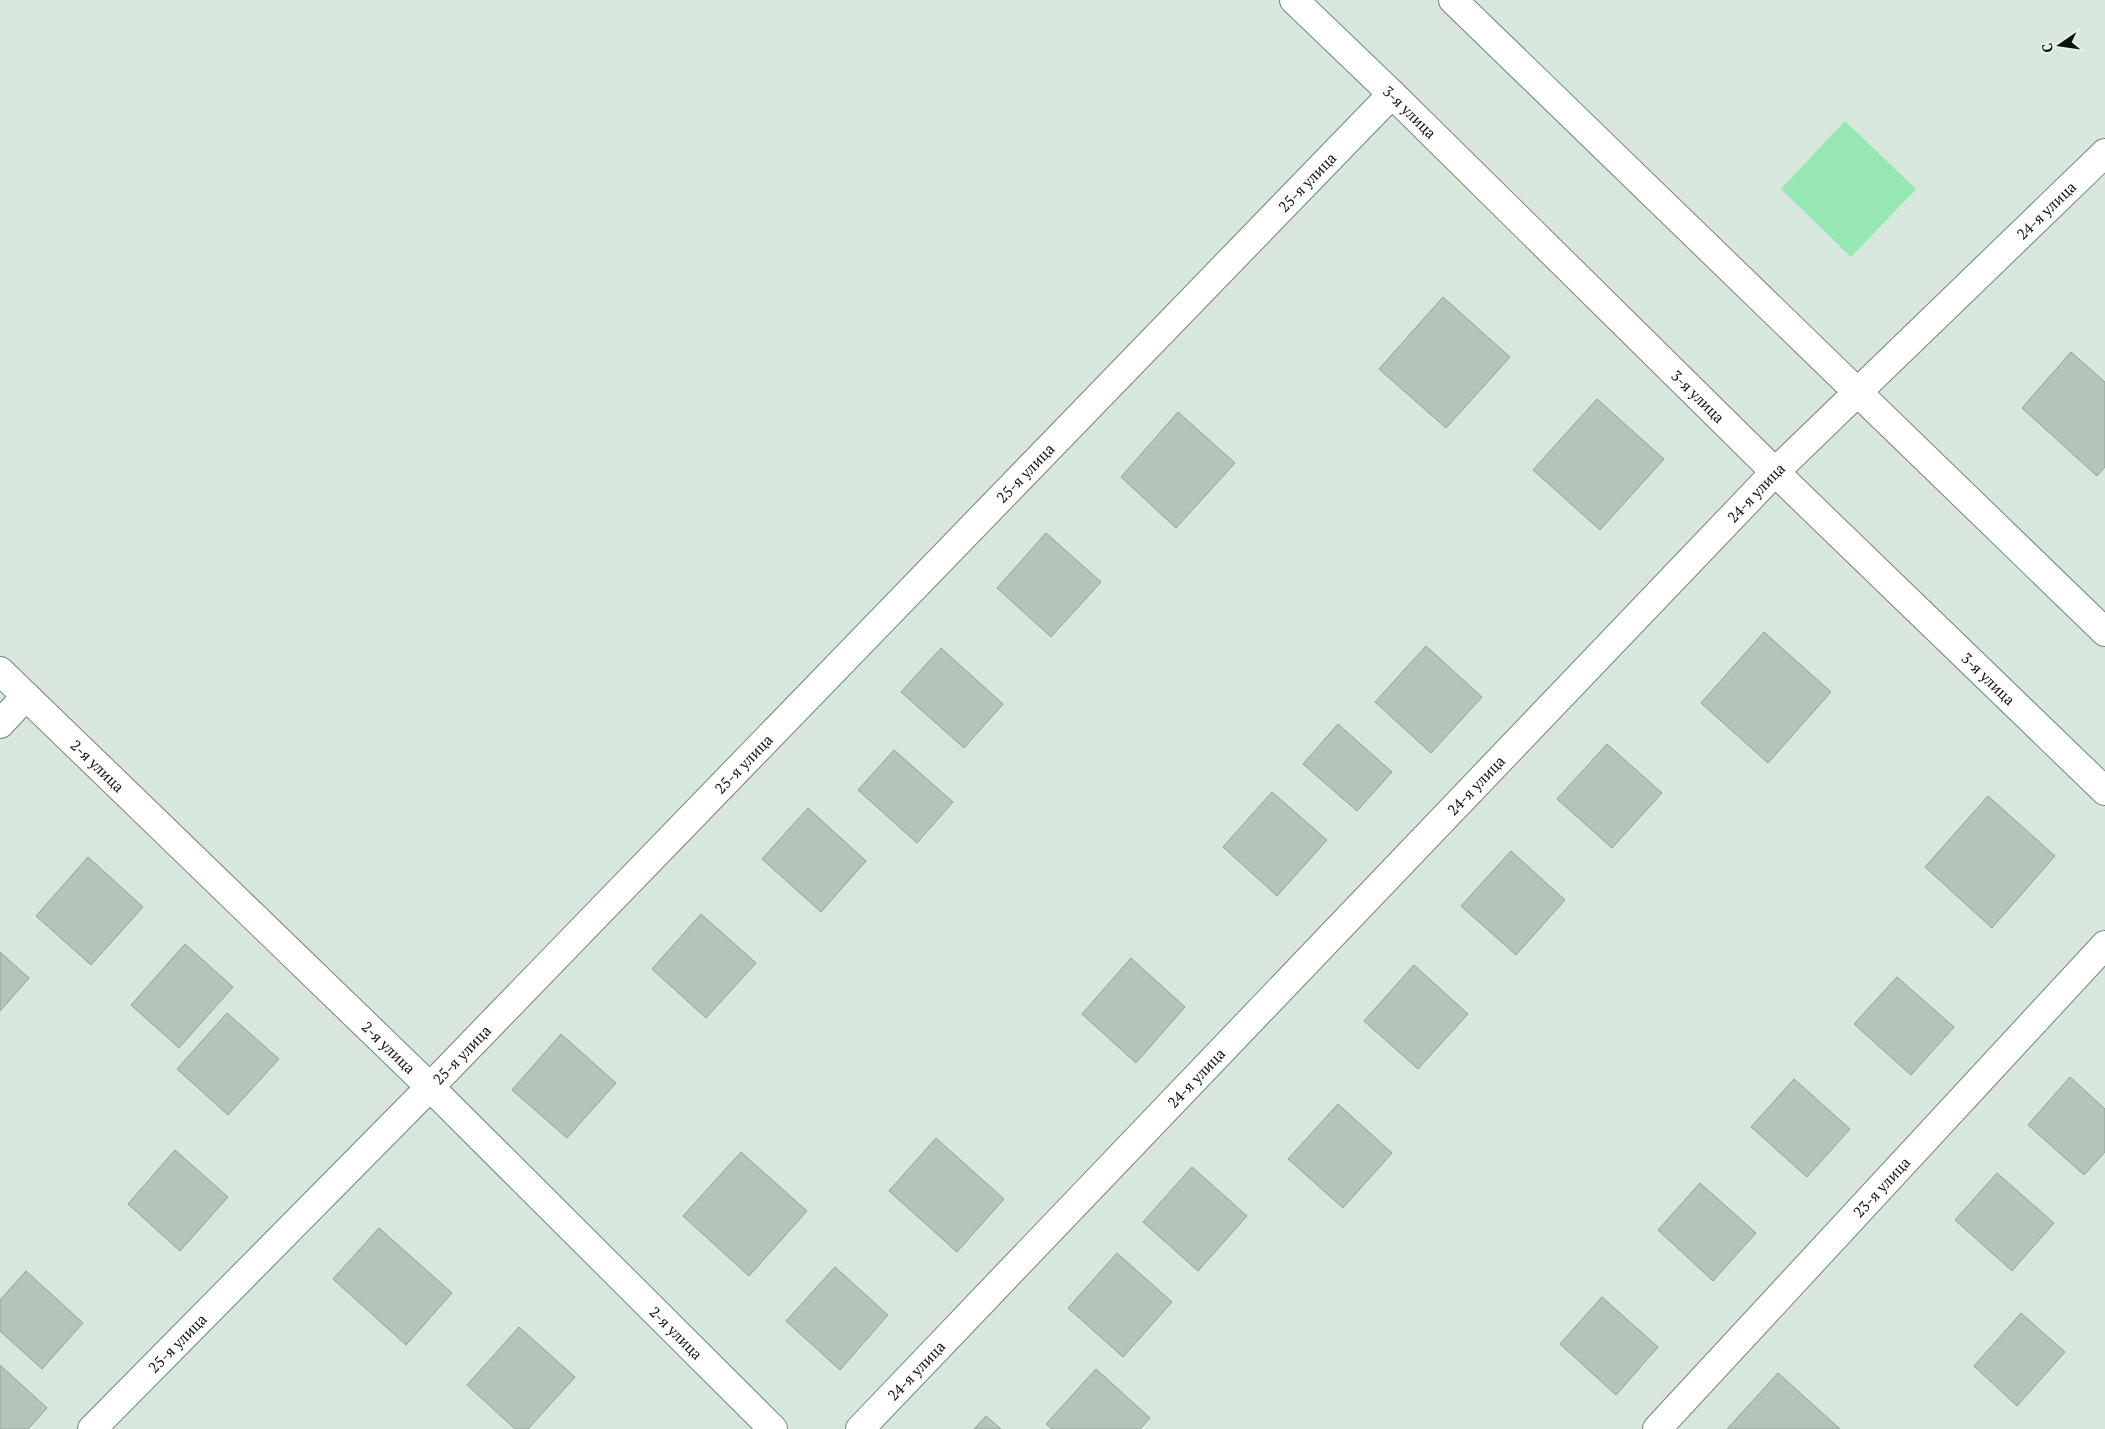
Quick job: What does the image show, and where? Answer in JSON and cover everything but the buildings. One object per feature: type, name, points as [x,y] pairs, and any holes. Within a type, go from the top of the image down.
[{"type":"street","name":"3-я улица","points":[[1294,0],[1392,94],[1775,472],[2105,791]]},
{"type":"street","points":[[1453,0],[2105,632]]},
{"type":"street","name":"25-я улица","points":[[92,1429],[430,1087],[1392,94]]},
{"type":"street","name":"24-я улица","points":[[860,1429],[1775,472],[2105,153]]},
{"type":"street","name":"2-я улица","points":[[0,671],[430,1087],[773,1429]]},
{"type":"street","points":[[0,724],[26,696]]},
{"type":"street","name":"23-я улица","points":[[1657,1429],[2105,945]]},
{"type":"green space","points":[[1845,121],[1916,189],[1851,257],[1781,189]]}]
